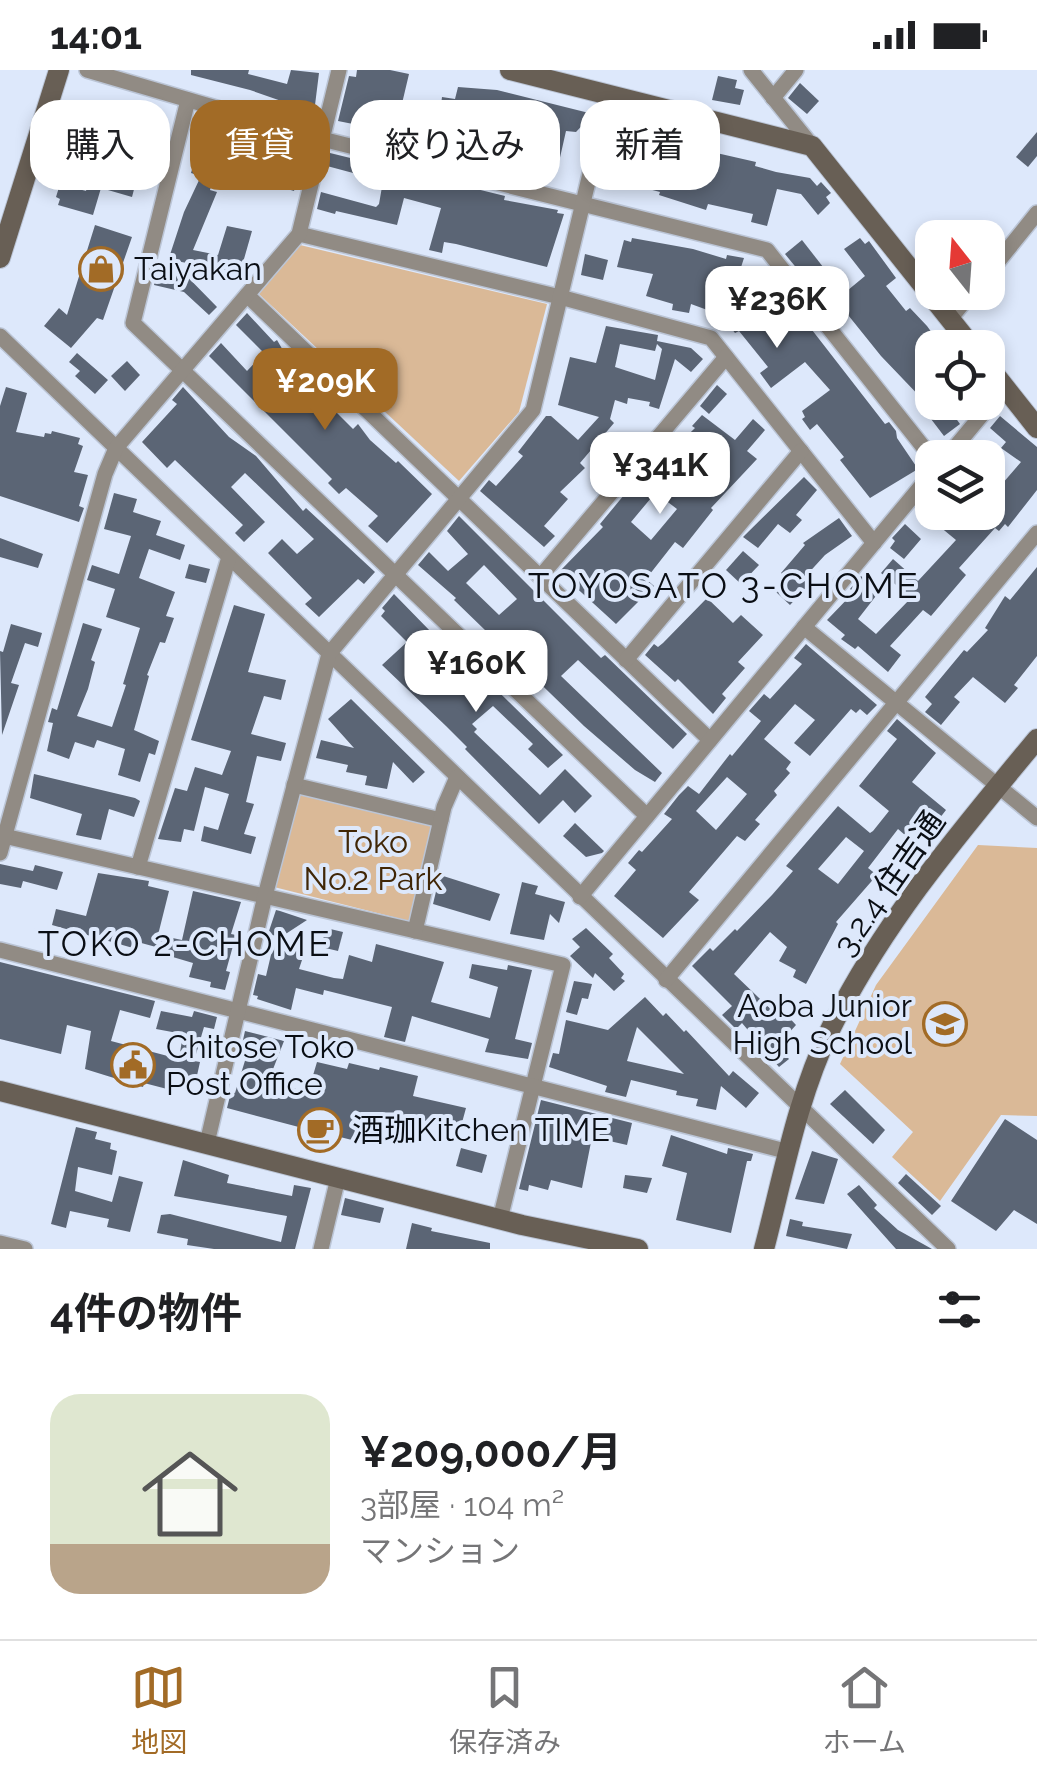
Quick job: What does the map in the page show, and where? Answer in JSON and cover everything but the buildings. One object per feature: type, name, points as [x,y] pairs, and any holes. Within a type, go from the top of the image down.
[{"type":"street","points":[[0,258],[59,70]]},
{"type":"street","points":[[87,70],[188,100],[133,323],[647,816]]},
{"type":"street","points":[[330,104],[338,70]]},
{"type":"street","points":[[510,70],[812,146]]},
{"type":"street","points":[[751,70],[959,330]]},
{"type":"street","points":[[773,98],[796,70]]},
{"type":"street","points":[[207,1144],[265,896],[329,654],[533,410],[608,95]]},
{"type":"street","points":[[330,141],[767,250],[918,440]]},
{"type":"street","points":[[310,190],[299,234],[116,448],[105,474],[2,841],[138,867],[563,965],[500,1219]]},
{"type":"street","points":[[1005,253],[1037,213]]},
{"type":"street","points":[[299,234],[710,338],[874,543]]},
{"type":"street","points":[[247,295],[710,740]]},
{"type":"street","points":[[950,319],[957,310]]},
{"type":"street","points":[[0,336],[948,1249]]},
{"type":"street","points":[[540,577],[726,357]]},
{"type":"street","points":[[1005,388],[1037,428]]},
{"type":"street","points":[[961,440],[977,420]]},
{"type":"street","points":[[626,660],[801,451]]},
{"type":"street","points":[[580,897],[915,494]]},
{"type":"street","points":[[666,980],[1037,534]]},
{"type":"street","points":[[138,867],[229,557]]},
{"type":"street","points":[[804,627],[1037,818]]},
{"type":"street","name":"3.2.4 住吉通","points":[[764,1249],[802,1111],[830,1032],[866,964],[899,913],[1037,739]]},
{"type":"street","points":[[415,931],[441,820],[457,777]]},
{"type":"street","points":[[294,785],[441,820]]},
{"type":"street","points":[[0,950],[790,1152]]},
{"type":"street","points":[[0,1090],[500,1219],[638,1249]]},
{"type":"street","points":[[322,1249],[338,1178]]},
{"type":"street","points":[[0,1243],[25,1249]]},
{"type":"green space","points":[[300,245],[547,304],[519,412],[459,481],[259,294]]},
{"type":"green space","name":"Toko No.2 Park","points":[[297,793],[435,824],[409,921],[274,887]]},
{"type":"green space","name":"Aoba Junior High School","points":[[978,845],[1037,848],[1037,1116],[1001,1115],[940,1201],[892,1157],[913,1132],[840,1064],[876,985]]},
{"type":"place","name":"Taiyakan","points":[[101,269]]},
{"type":"place","name":"Aoba Junior High School","points":[[945,1024]]},
{"type":"place","name":"Chitose Toko Post Office","points":[[133,1065]]},
{"type":"place","name":"酒珈Kitchen TIME","points":[[320,1130]]},
{"type":"district","name":"TOYOSATO 3-CHOME","points":[[724,586]]},
{"type":"district","name":"TOKO 2-CHOME","points":[[185,944]]}]
